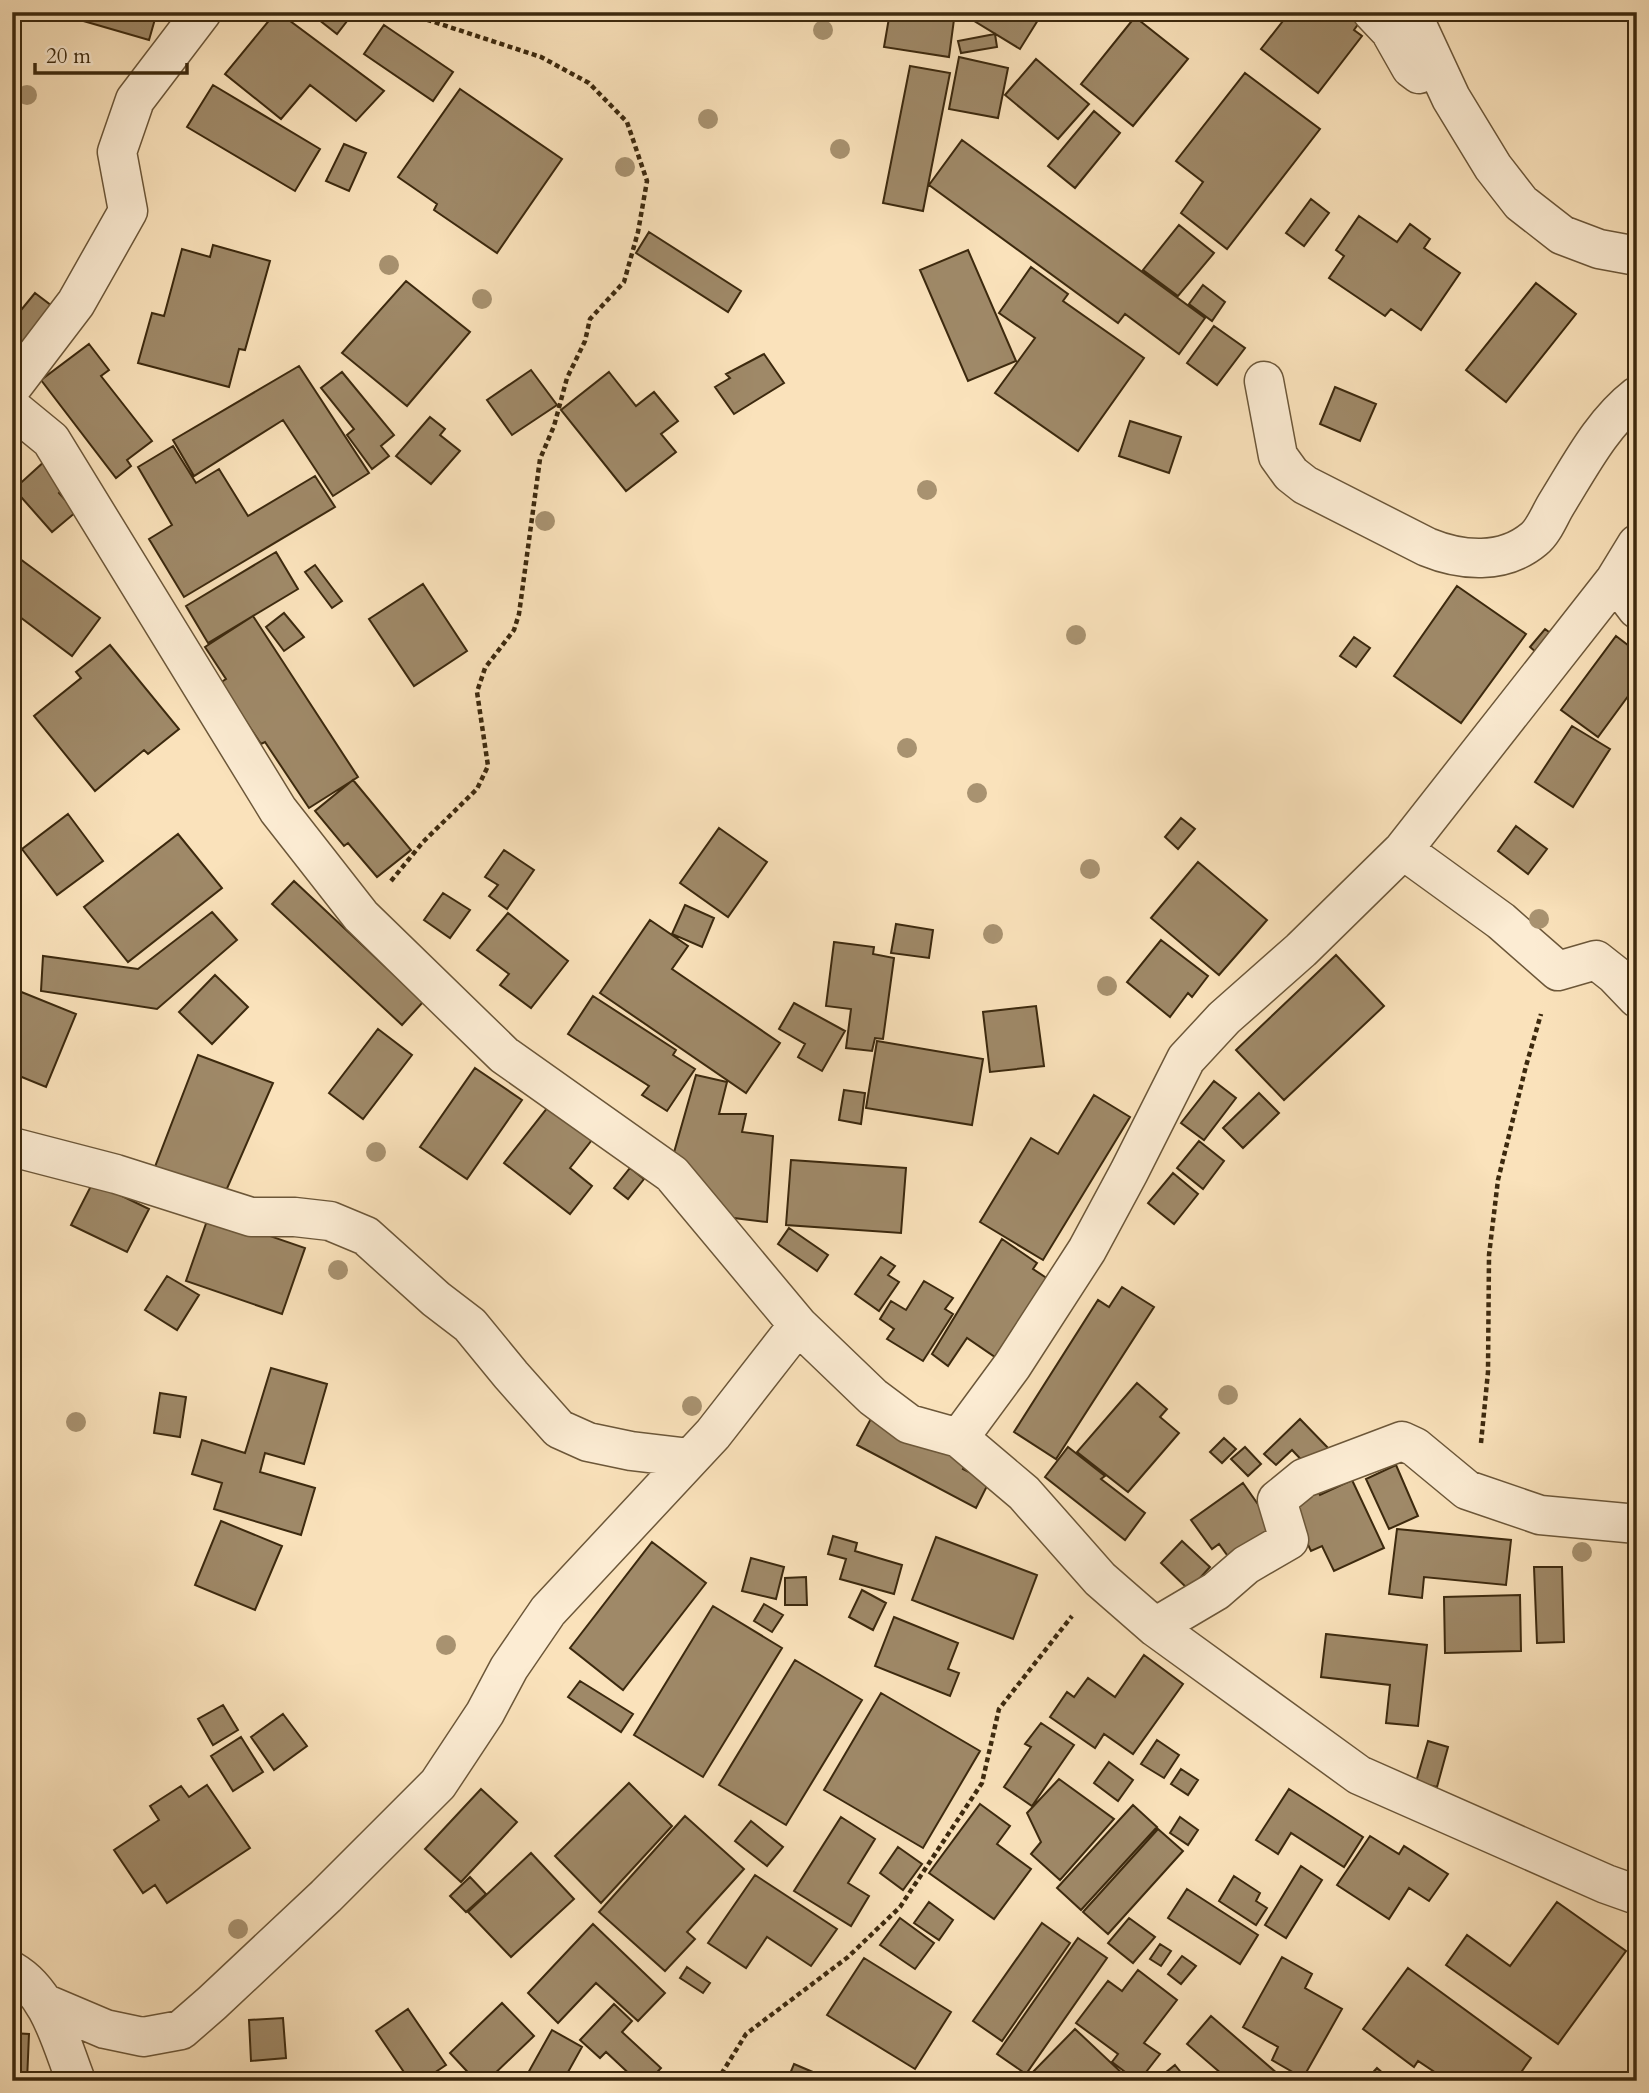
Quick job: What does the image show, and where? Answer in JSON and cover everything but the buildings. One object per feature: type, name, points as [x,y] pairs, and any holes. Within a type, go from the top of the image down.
[{"type":"street","points":[[12,387],[76,303],[128,211],[117,152],[135,100],[202,12]]},
{"type":"street","points":[[1372,12],[1390,31],[1411,68],[1451,98]]},
{"type":"street","points":[[1411,12],[1451,98],[1493,167],[1521,203],[1562,235],[1599,249],[1637,256]]},
{"type":"street","points":[[1264,381],[1279,456],[1291,474],[1306,485],[1437,551],[1447,555],[1492,559],[1517,550],[1536,538],[1593,445],[1637,396]]},
{"type":"street","points":[[12,408],[51,440],[278,810],[361,916],[503,1055],[672,1174],[798,1325],[873,1397],[909,1424],[959,1438],[1024,1493],[1100,1579],[1154,1626],[1359,1775],[1606,1884],[1637,1895]]},
{"type":"street","points":[[959,1438],[1012,1366],[1087,1250],[1186,1059],[1224,1018],[1301,950],[1403,850],[1626,595],[1637,544]]},
{"type":"street","points":[[1403,850],[1501,921],[1558,971],[1595,960],[1615,975],[1637,998]]},
{"type":"street","points":[[12,1147],[116,1174],[251,1217],[295,1217],[330,1221],[366,1236],[436,1299],[470,1325],[559,1429],[588,1442],[631,1451],[690,1458]]},
{"type":"street","points":[[46,2004],[105,2029],[144,2037],[181,2030],[326,1896],[438,1784],[485,1713],[509,1668],[548,1611],[713,1434],[798,1325]]},
{"type":"street","points":[[1154,1626],[1216,1591],[1246,1565],[1289,1540],[1277,1500],[1304,1478],[1402,1441],[1415,1447],[1466,1490],[1540,1515],[1637,1524]]},
{"type":"street","points":[[12,1971],[46,2004],[76,2081]]},
{"type":"path","points":[[361,916],[424,842],[477,789],[488,766],[477,692],[485,668],[514,630],[519,614],[540,459],[554,426],[567,378],[585,341],[590,319],[624,282],[638,232],[647,181],[628,122],[589,83],[541,57],[428,19],[416,12]]},
{"type":"path","points":[[1466,1490],[1481,1448],[1488,1372],[1489,1255],[1498,1180],[1537,1023],[1558,971]]},
{"type":"path","points":[[717,2081],[746,2034],[848,1957],[900,1907],[982,1783],[999,1709],[1100,1579]]}]
